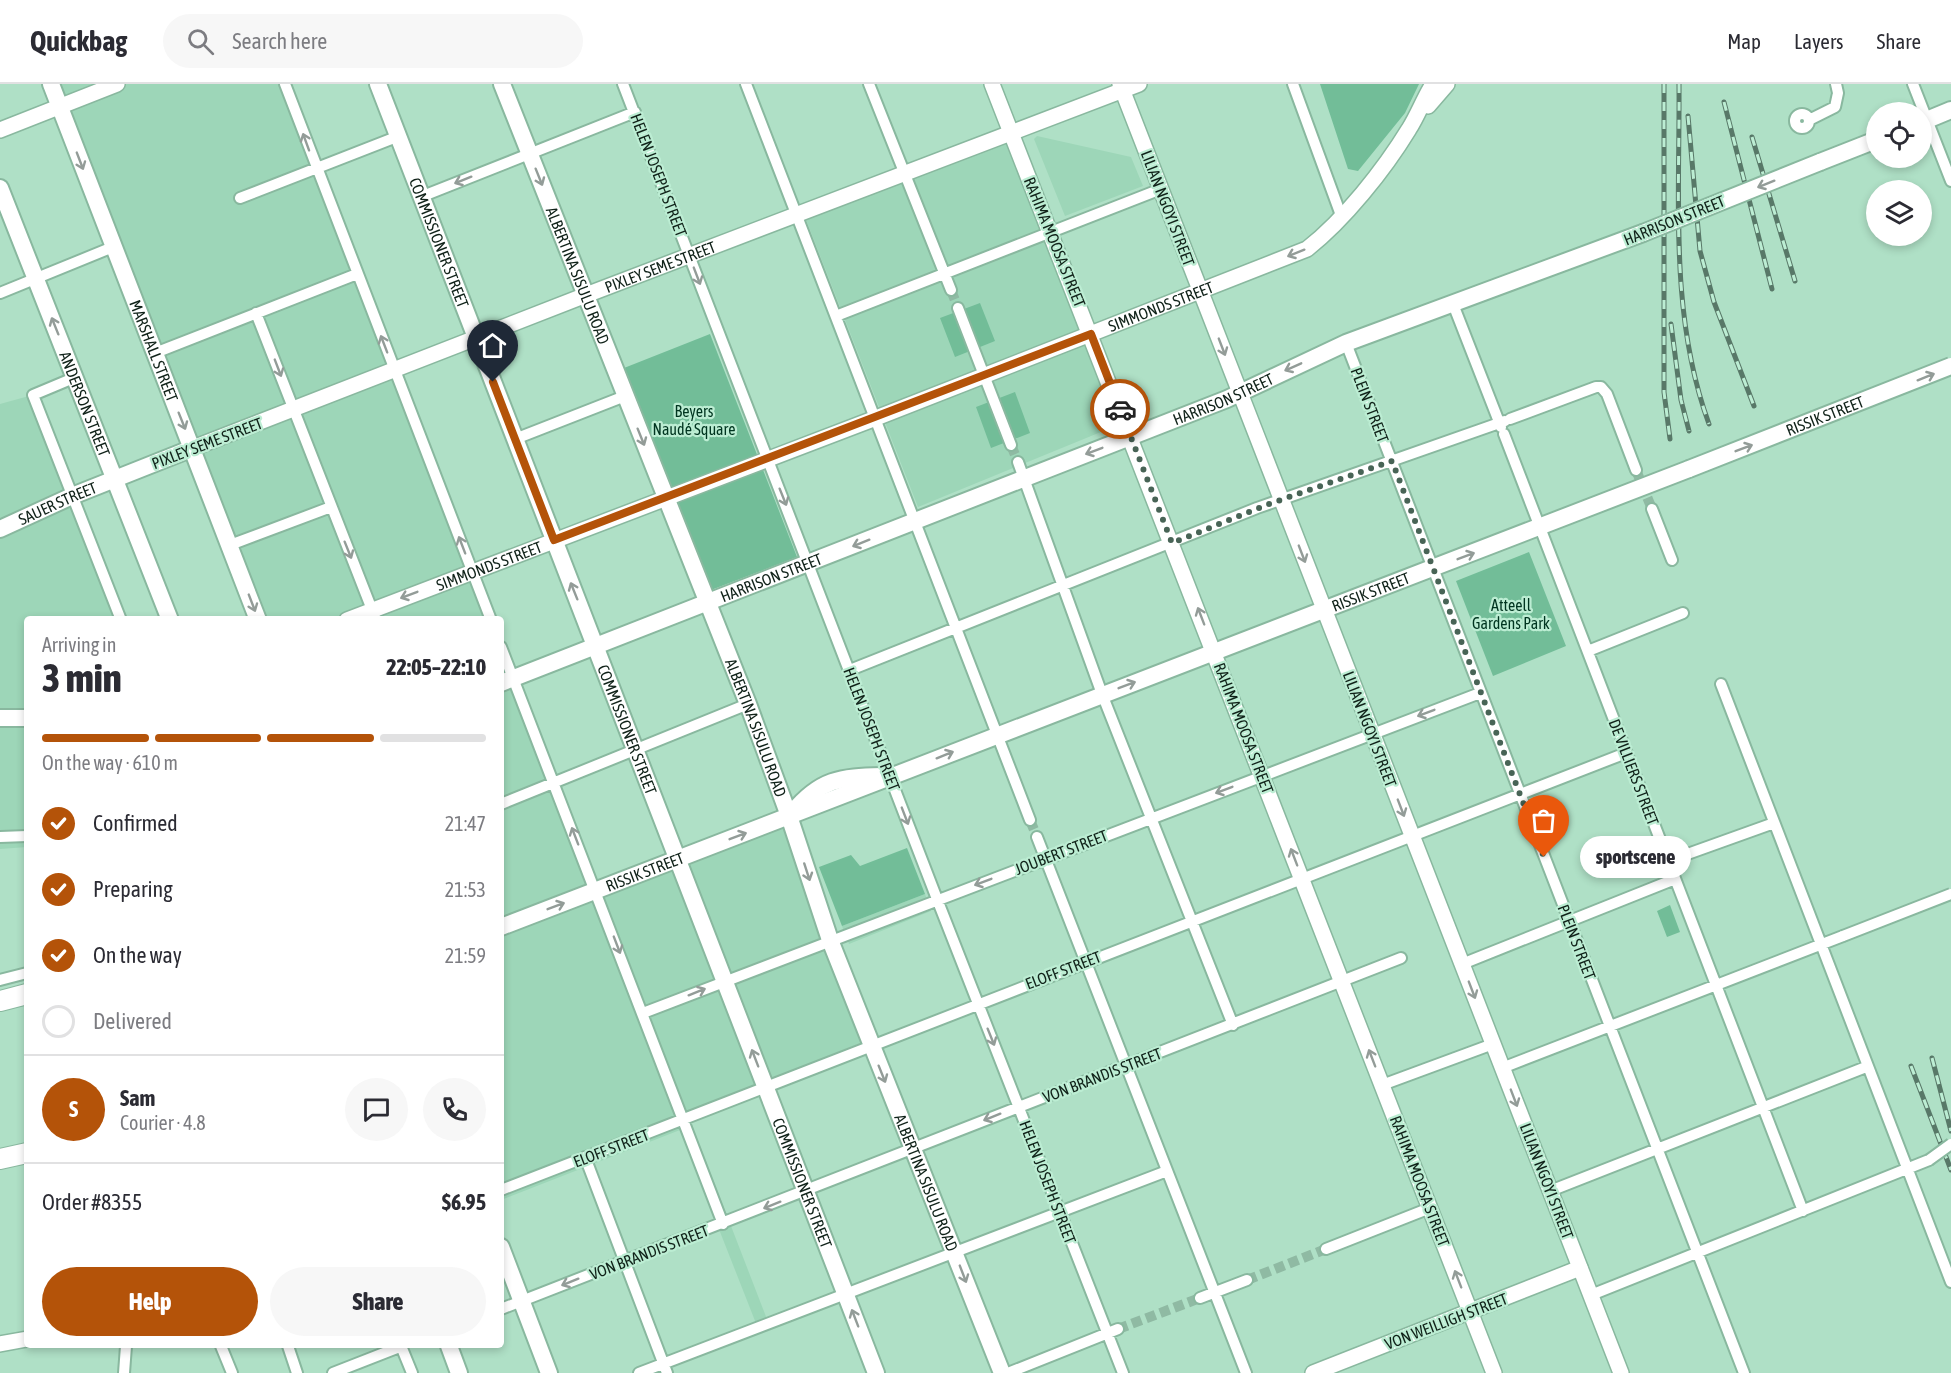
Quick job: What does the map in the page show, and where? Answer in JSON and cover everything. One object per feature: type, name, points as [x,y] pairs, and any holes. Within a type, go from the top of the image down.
[{"type":"highway","points":[[0,1001],[24,995]]},
{"type":"highway","points":[[0,1159],[24,1154]]},
{"type":"main road","name":"COMMISSIONER STREET","points":[[378,84],[554,540],[638,750],[876,1373]]},
{"type":"main road","name":"ALBERTINA SISULU ROAD","points":[[502,84],[748,704],[789,816],[830,940],[1002,1373]]},
{"type":"main road","name":"MARSHALL STREET","points":[[55,96],[257,616]]},
{"type":"main road","points":[[1932,118],[1951,110]]},
{"type":"main road","name":"HARRISON STREET","points":[[507,680],[809,564],[915,520],[1021,470],[1131,436],[1239,392],[1346,343],[1643,233],[1866,144]]},
{"type":"main road","name":"ANDERSON STREET","points":[[0,188],[168,616]]},
{"type":"main road","name":"RISSIK STREET","points":[[504,926],[997,734],[1540,528],[1951,366]]},
{"type":"main road","name":"PIXLEY SEME STREET","points":[[115,478],[193,448]]},
{"type":"main road","name":"SAUER STREET","points":[[0,529],[115,478]]},
{"type":"main road","points":[[0,718],[24,718]]},
{"type":"main road","points":[[504,1255],[549,1373]]},
{"type":"main road","points":[[450,1348],[459,1373]]},
{"type":"street","points":[[0,121],[55,96],[92,84]]},
{"type":"street","points":[[0,130],[55,96],[117,84]]},
{"type":"street","points":[[285,84],[490,616]]},
{"type":"street","name":"HELEN JOSEPH STREET","points":[[623,84],[1059,1212],[1113,1332],[1123,1373]]},
{"type":"street","points":[[746,84],[1030,820]]},
{"type":"street","points":[[868,84],[951,290]]},
{"type":"street","name":"RAHIMA MOOSA STREET","points":[[992,84],[1494,1373]]},
{"type":"street","name":"PIXLEY SEME STREET","points":[[193,448],[689,255],[1012,134],[1121,87],[1139,84]]},
{"type":"street","points":[[1293,84],[1342,218]]},
{"type":"street","name":"SIMMONDS STREET","points":[[374,614],[473,571],[876,418],[1307,249],[1342,218],[1409,129],[1433,84]]},
{"type":"street","points":[[1409,129],[1447,84]]},
{"type":"street","points":[[1809,120],[1835,107],[1838,93],[1836,84]]},
{"type":"street","points":[[1913,84],[1918,102]]},
{"type":"street","name":"LILIAN NGOYI STREET","points":[[1121,87],[1621,1373]]},
{"type":"street","points":[[423,196],[635,112]]},
{"type":"street","points":[[240,198],[399,136]]},
{"type":"street","points":[[1932,139],[1951,181]]},
{"type":"street","points":[[836,316],[1161,189]]},
{"type":"street","points":[[0,293],[113,247]]},
{"type":"street","points":[[155,353],[357,274]]},
{"type":"street","name":"DE VILLIERS STREET","points":[[1453,304],[1504,425],[1540,528],[1803,1211]]},
{"type":"street","points":[[958,308],[1011,445]]},
{"type":"street","points":[[256,313],[374,614]]},
{"type":"street","name":"PLEIN STREET","points":[[1346,343],[1744,1373]]},
{"type":"street","points":[[76,377],[33,395],[119,616]]},
{"type":"street","points":[[850,670],[1281,499],[1504,425],[1596,387],[1601,387],[1607,394],[1636,470]]},
{"type":"street","points":[[515,439],[625,396]]},
{"type":"street","points":[[1021,470],[1102,694],[1233,1025]]},
{"type":"street","points":[[230,545],[331,507]]},
{"type":"street","points":[[1652,509],[1671,560]]},
{"type":"street","points":[[1587,651],[1683,613]]},
{"type":"street","points":[[504,664],[507,680],[554,784],[596,890],[723,1224]]},
{"type":"street","points":[[1721,684],[1866,1067],[1951,1282]]},
{"type":"street","name":"JOUBERT STREET","points":[[643,1013],[1480,693]]},
{"type":"street","points":[[504,803],[748,704]]},
{"type":"street","name":"ELOFF STREET","points":[[504,1189],[1626,753]]},
{"type":"street","points":[[1668,861],[1774,823]]},
{"type":"street","points":[[0,837],[24,836]]},
{"type":"street","points":[[1037,837],[1246,1373]]},
{"type":"street","points":[[1462,964],[1675,879]]},
{"type":"street","points":[[1502,1068],[1951,894]]},
{"type":"street","name":"VON BRANDIS STREET","points":[[504,1308],[723,1224],[1018,1106],[1342,983],[1401,958]]},
{"type":"street","points":[[0,980],[24,974]]},
{"type":"street","points":[[1383,1085],[1493,1044]]},
{"type":"street","points":[[1550,1191],[1866,1067]]},
{"type":"street","points":[[1591,1295],[1906,1170],[1929,1160],[1951,1144]]},
{"type":"street","points":[[585,1157],[665,1368]]},
{"type":"street","points":[[639,1373],[665,1368],[845,1293],[1167,1171]]},
{"type":"street","points":[[1326,1249],[1430,1208]]},
{"type":"street","name":"VON WEILLIGH STREET","points":[[1312,1373],[1580,1268]]},
{"type":"street","points":[[1200,1298],[1247,1280]]},
{"type":"street","points":[[1008,1373],[1113,1332]]},
{"type":"street","points":[[0,1344],[24,1340]]},
{"type":"street","points":[[124,1373],[126,1348]]},
{"type":"street","points":[[222,1348],[232,1373]]},
{"type":"street","points":[[289,1348],[297,1373]]},
{"type":"street","points":[[333,1373],[396,1348]]},
{"type":"street","points":[[402,1348],[412,1373]]},
{"type":"shaded area","points":[[60,84],[279,84],[485,616],[264,616]]},
{"type":"shaded area","points":[[1037,136],[1131,157],[1143,186],[1065,216],[1034,139]]},
{"type":"shaded area","points":[[1009,140],[1118,425],[918,507],[805,217]]},
{"type":"shaded area","points":[[29,396],[115,616],[24,616],[24,847],[0,849],[0,404]]},
{"type":"shaded area","points":[[504,667],[588,884],[504,918]]},
{"type":"shaded area","points":[[782,811],[871,1039],[687,1112],[770,1327],[759,1331],[680,1130],[504,1199],[504,921]]},
{"type":"shaded area","points":[[925,894],[931,911],[849,944],[842,926]]},
{"type":"green space","points":[[1320,84],[1419,84],[1405,113],[1358,171],[1348,169]]},
{"type":"green space","points":[[980,303],[995,341],[955,357],[940,318]]},
{"type":"green space","name":"Beyers Naudé Square","points":[[710,334],[797,557],[711,590],[624,368]]},
{"type":"green space","points":[[1015,392],[1030,433],[991,448],[976,407]]},
{"type":"green space","name":"Atteell Gardens Park","points":[[1529,552],[1566,646],[1493,676],[1456,581]]},
{"type":"green space","points":[[907,848],[925,894],[842,926],[819,867],[851,855],[860,866]]},
{"type":"green space","points":[[1670,905],[1680,932],[1667,937],[1657,911]]},
{"type":"tunnel","points":[[951,290],[958,308]]},
{"type":"tunnel","points":[[1011,445],[1018,462]]},
{"type":"tunnel","points":[[1636,470],[1652,509]]},
{"type":"tunnel","points":[[1030,820],[1037,837]]},
{"type":"tunnel","points":[[1247,1280],[1326,1249]]},
{"type":"tunnel","points":[[1118,1329],[1200,1298]]},
{"type":"railway","points":[[1664,84],[1664,392],[1670,439]]},
{"type":"railway","points":[[1679,84],[1678,212],[1682,298],[1696,383],[1709,424]]},
{"type":"railway","points":[[1724,102],[1772,289]]},
{"type":"railway","points":[[1688,116],[1700,251],[1714,302],[1754,406]]},
{"type":"railway","points":[[1752,137],[1795,281]]},
{"type":"railway","points":[[1671,324],[1681,400],[1689,431]]},
{"type":"railway","points":[[1932,1058],[1951,1131]]},
{"type":"railway","points":[[1911,1066],[1951,1170]]},
{"type":"way so far","points":[[1120,409],[1172,543],[1269,504],[1392,461],[1544,857]]},
{"type":"place","name":"sportscene","points":[[1544,857]]},
{"type":"route","points":[[493,382],[554,540],[1091,334],[1120,409]]}]
